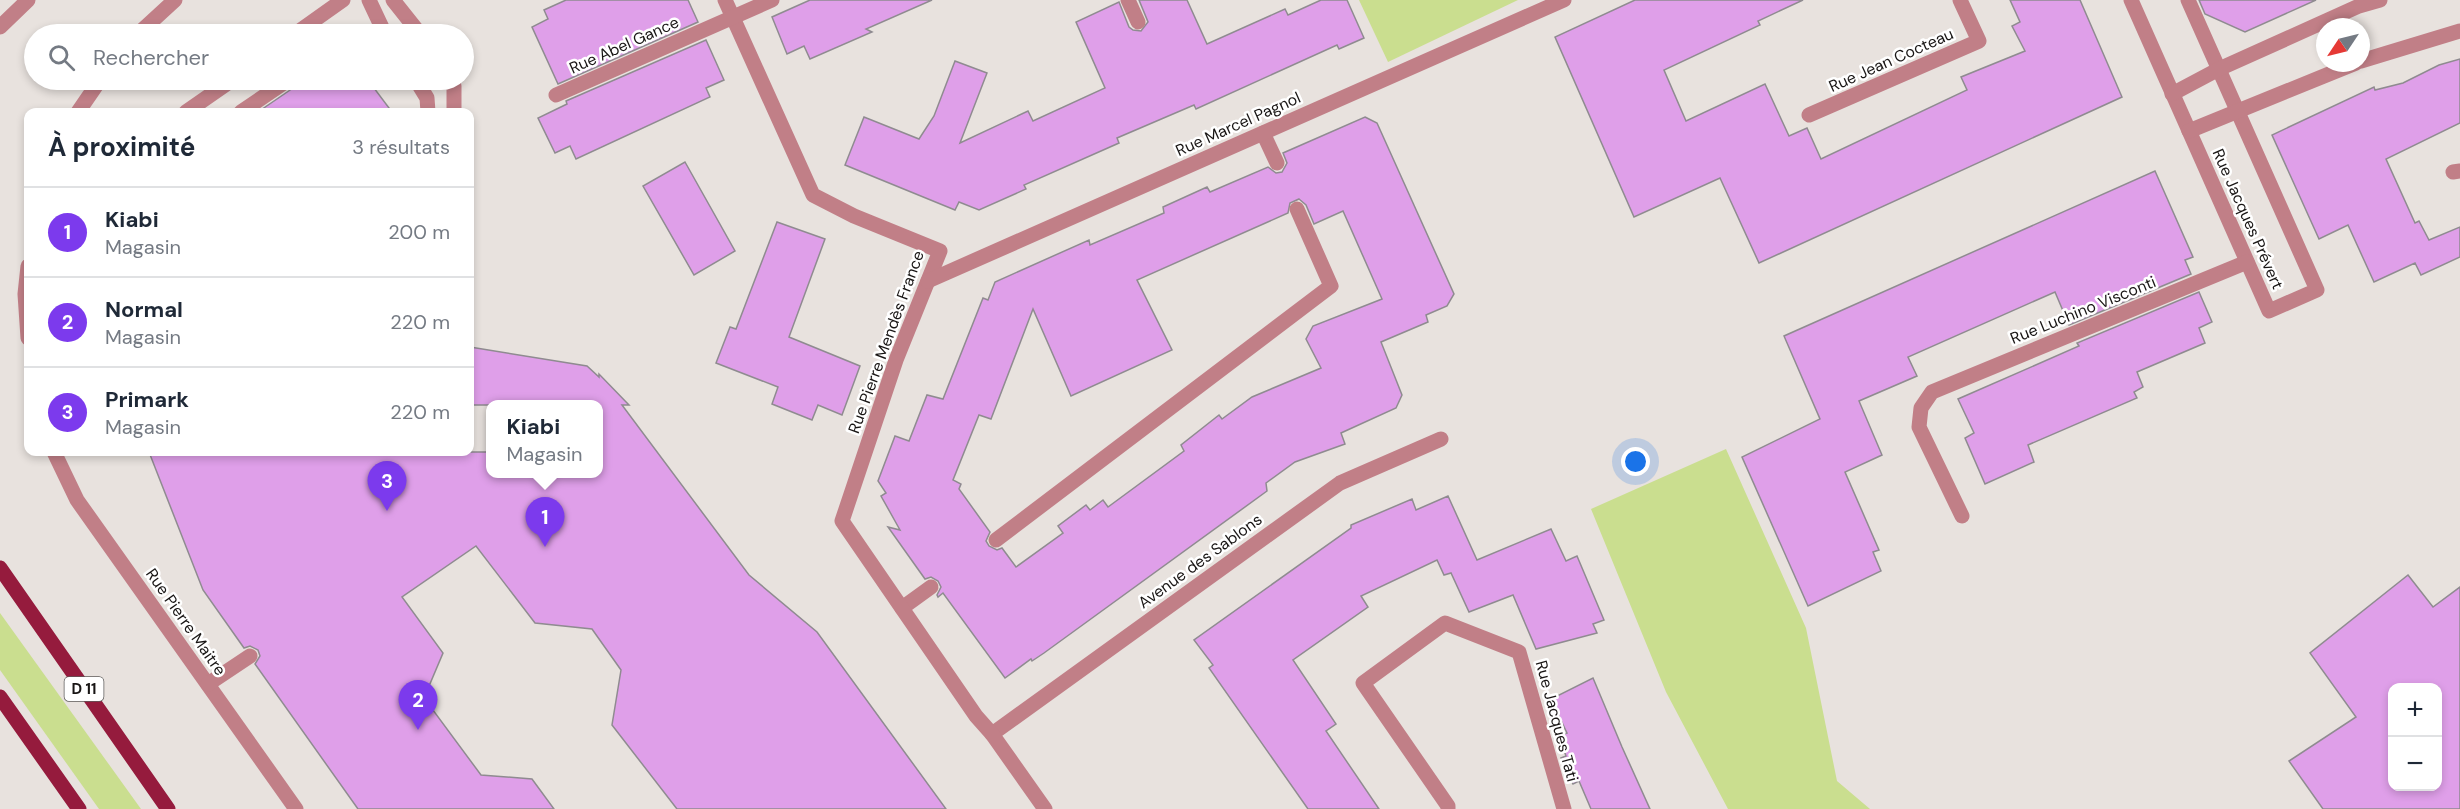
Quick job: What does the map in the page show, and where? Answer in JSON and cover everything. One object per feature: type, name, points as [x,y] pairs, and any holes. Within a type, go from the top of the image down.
[{"type":"main road","name":"D 11","points":[[0,568],[168,809]]},
{"type":"main road","points":[[0,697],[79,809]]},
{"type":"street","points":[[149,24],[175,0]]},
{"type":"street","points":[[309,24],[343,0]]},
{"type":"street","points":[[369,0],[380,24]]},
{"type":"street","points":[[393,0],[412,24]]},
{"type":"street","name":"Rue Pierre Mendès France","points":[[724,0],[813,195],[854,216],[940,251],[896,360],[842,521],[976,716],[992,734],[1045,809]]},
{"type":"street","name":"Rue Abel Gance","points":[[556,95],[772,0]]},
{"type":"street","points":[[1128,0],[1138,22]]},
{"type":"street","name":"Rue Marcel Pagnol","points":[[928,281],[1564,0]]},
{"type":"street","name":"Rue Jean Cocteau","points":[[1809,115],[1979,41],[1960,0]]},
{"type":"street","name":"Rue Jacques Prévert","points":[[2131,0],[2269,311],[2317,290],[2188,0]]},
{"type":"street","points":[[2172,94],[2219,69],[2359,6],[2380,0]]},
{"type":"street","points":[[0,27],[21,4]]},
{"type":"street","points":[[2370,58],[2460,31]]},
{"type":"street","points":[[2189,131],[2334,72]]},
{"type":"street","points":[[81,108],[93,90]]},
{"type":"street","points":[[192,108],[218,90]]},
{"type":"street","points":[[247,108],[273,90]]},
{"type":"street","points":[[422,90],[427,98],[428,108]]},
{"type":"street","points":[[454,90],[454,108]]},
{"type":"street","points":[[1263,133],[1276,163]]},
{"type":"street","points":[[996,540],[1331,286],[1297,209]]},
{"type":"street","name":"Rue Luchino Visconti","points":[[1962,516],[1919,427],[1922,408],[1932,392],[2247,262]]},
{"type":"street","name":"Avenue des Sablons","points":[[992,734],[1340,483],[1441,439]]},
{"type":"street","name":"Rue Pierre Maitre","points":[[56,456],[77,500],[296,809]]},
{"type":"street","points":[[902,608],[931,587]]},
{"type":"street","name":"Rue Jacques Tati","points":[[1448,809],[1363,683],[1445,623],[1519,652],[1564,809]]},
{"type":"street","points":[[208,684],[250,656]]},
{"type":"green space","points":[[1359,0],[1518,0],[1388,62]]},
{"type":"green space","points":[[1726,449],[1806,628],[1837,781],[1870,809],[1728,809],[1666,692],[1591,509]]},
{"type":"green space","points":[[0,613],[141,809],[99,809],[0,670]]},
{"type":"building","points":[[566,0],[688,0],[698,22],[558,84],[532,27],[548,19],[544,10]]},
{"type":"building","points":[[810,0],[932,0],[866,29],[872,32],[810,59],[804,46],[787,54],[772,17]]},
{"type":"building","points":[[1139,0],[1187,0],[1207,44],[1285,9],[1288,15],[1321,0],[1347,0],[1364,38],[1339,49],[1337,45],[1196,109],[1194,105],[1117,138],[1119,143],[1024,185],[1026,189],[979,210],[959,202],[955,210],[845,165],[864,117],[919,139],[934,116],[955,61],[987,73],[960,143],[1028,111],[1033,121],[1105,88],[1076,22],[1119,2],[1129,27],[1141,31],[1148,22]]},
{"type":"building","points":[[1635,0],[1803,0],[1758,21],[1760,25],[1664,70],[1686,121],[1765,84],[1789,136],[1807,128],[1821,159],[1967,90],[1961,77],[2025,51],[2012,26],[2020,22],[2010,0],[2080,0],[2122,97],[1759,263],[1720,178],[1634,217],[1555,37]]},
{"type":"building","points":[[2199,0],[2316,0],[2245,32],[2205,14]]},
{"type":"building","points":[[706,40],[724,80],[706,88],[710,97],[576,159],[570,146],[555,153],[538,118],[567,104],[566,101]]},
{"type":"building","points":[[2460,59],[2460,123],[2386,159],[2415,223],[2419,221],[2429,240],[2460,227],[2460,257],[2421,275],[2415,263],[2374,282],[2348,225],[2319,239],[2272,135],[2374,87],[2375,90],[2403,83],[2439,65]]},
{"type":"building","points":[[290,90],[376,90],[389,108],[264,108]]},
{"type":"building","points":[[1365,117],[1377,123],[1454,294],[1447,306],[1426,315],[1428,322],[1381,342],[1402,395],[1396,408],[1341,433],[1345,444],[1295,462],[1266,483],[1267,491],[1044,653],[1032,661],[1031,659],[1005,678],[943,593],[938,597],[941,587],[938,581],[931,577],[925,579],[888,527],[900,530],[881,496],[886,493],[878,481],[895,436],[909,441],[927,395],[943,399],[983,298],[988,300],[995,282],[1089,240],[1090,245],[1164,213],[1163,207],[1207,187],[1210,192],[1268,167],[1276,173],[1282,172],[1287,163],[1283,153]],"holes":[[[1299,199],[1306,205],[1314,224],[1343,211],[1382,299],[1313,326],[1306,339],[1321,368],[1252,397],[1222,419],[1219,415],[1181,445],[1184,451],[1108,507],[1103,500],[1090,510],[1086,505],[1058,526],[1063,533],[1016,567],[1002,548],[997,550],[989,546],[986,541],[990,532],[959,489],[961,484],[953,480],[979,415],[991,419],[1033,309],[1071,396],[1172,350],[1137,280],[1288,213],[1290,203]]]},
{"type":"building","points":[[685,162],[735,251],[694,275],[643,186]]},
{"type":"building","points":[[2155,171],[2193,257],[2185,260],[2191,274],[2069,325],[2055,292],[1908,357],[1917,376],[1859,401],[1882,455],[1845,472],[1879,550],[1873,552],[1881,571],[1808,606],[1742,457],[1820,419],[1784,336]]},
{"type":"building","points":[[777,222],[825,239],[789,337],[860,366],[842,415],[818,405],[812,420],[772,404],[778,387],[716,363],[730,327],[736,329]]},
{"type":"building","points":[[2199,292],[2212,322],[2199,328],[2205,343],[2137,372],[2143,387],[2134,392],[2137,398],[2028,445],[2034,462],[1985,484],[1965,438],[1974,433],[1958,399],[2079,346],[2077,343]]},
{"type":"building","points":[[474,348],[587,366],[599,377],[599,374],[629,405],[622,405],[749,575],[817,632],[946,809],[677,809],[612,725],[621,670],[592,629],[535,623],[476,546],[402,597],[443,653],[424,698],[481,775],[532,779],[554,809],[358,809],[255,664],[260,656],[258,650],[250,646],[244,648],[203,590],[151,456],[474,456],[474,452],[486,452],[486,478],[603,478],[603,400],[486,400],[486,405],[474,405]]},
{"type":"building","points":[[1448,496],[1477,560],[1551,529],[1566,561],[1577,556],[1604,620],[1593,624],[1597,633],[1536,649],[1513,595],[1469,612],[1451,573],[1444,575],[1437,560],[1361,596],[1368,607],[1293,660],[1336,724],[1326,731],[1379,809],[1308,809],[1209,668],[1213,665],[1194,640],[1351,528],[1351,525],[1412,499],[1416,510]]},
{"type":"building","points":[[2408,575],[2433,607],[2460,587],[2460,809],[2323,809],[2289,761],[2356,717],[2310,653]]},
{"type":"building","points":[[1593,678],[1650,809],[1591,809],[1579,781],[1573,784],[1561,758],[1566,756],[1559,736],[1567,733],[1551,699]]},
{"type":"place","name":"Primark","points":[[387,511]]},
{"type":"place","name":"Kiabi","points":[[545,547]]},
{"type":"place","name":"Normal","points":[[418,730]]}]
